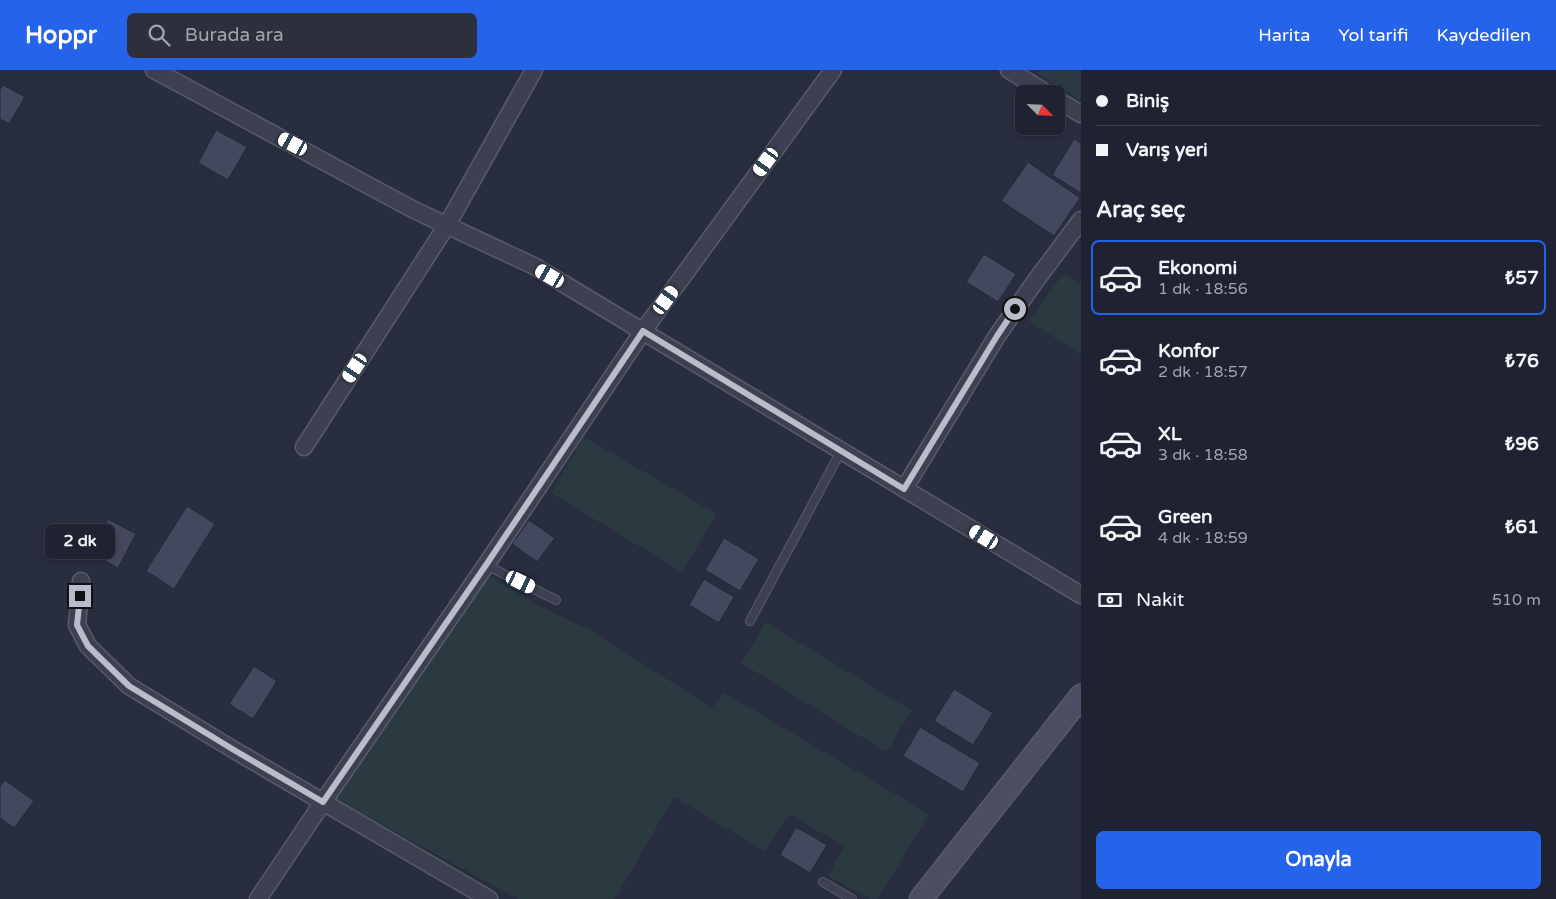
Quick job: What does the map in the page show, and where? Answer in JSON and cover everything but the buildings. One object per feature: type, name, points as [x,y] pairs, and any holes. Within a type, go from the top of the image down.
[{"type":"main road","points":[[921,899],[1081,696]]},
{"type":"street","points":[[154,70],[414,210],[534,266],[1081,594]]},
{"type":"street","points":[[304,447],[447,225],[534,70]]},
{"type":"street","points":[[258,899],[643,331],[833,70]]},
{"type":"street","points":[[1008,70],[1033,85]]},
{"type":"street","points":[[1065,104],[1081,114]]},
{"type":"street","points":[[904,489],[997,336],[1034,282],[1081,220]]},
{"type":"street","points":[[81,581],[77,625],[88,646],[129,686],[234,750],[489,899]]},
{"type":"lane","points":[[750,621],[841,451]]},
{"type":"lane","points":[[486,565],[556,600]]},
{"type":"lane","points":[[823,882],[852,899]]},
{"type":"shaded area","points":[[1039,70],[1081,70],[1081,101],[1065,91],[1065,85],[1056,85],[1037,73]]},
{"type":"shaded area","points":[[1063,274],[1081,285],[1081,355],[1029,321]]},
{"type":"shaded area","points":[[584,437],[717,514],[682,572],[551,493]]},
{"type":"shaded area","points":[[489,575],[540,606],[592,631],[712,708],[723,692],[929,814],[878,899],[870,899],[828,876],[844,846],[790,815],[764,851],[674,797],[615,899],[518,899],[335,799]]},
{"type":"shaded area","points":[[766,622],[912,711],[886,752],[741,663]]},
{"type":"route","points":[[80,596],[77,625],[88,646],[129,686],[323,802],[486,565],[643,331],[904,489],[1015,309]]}]
